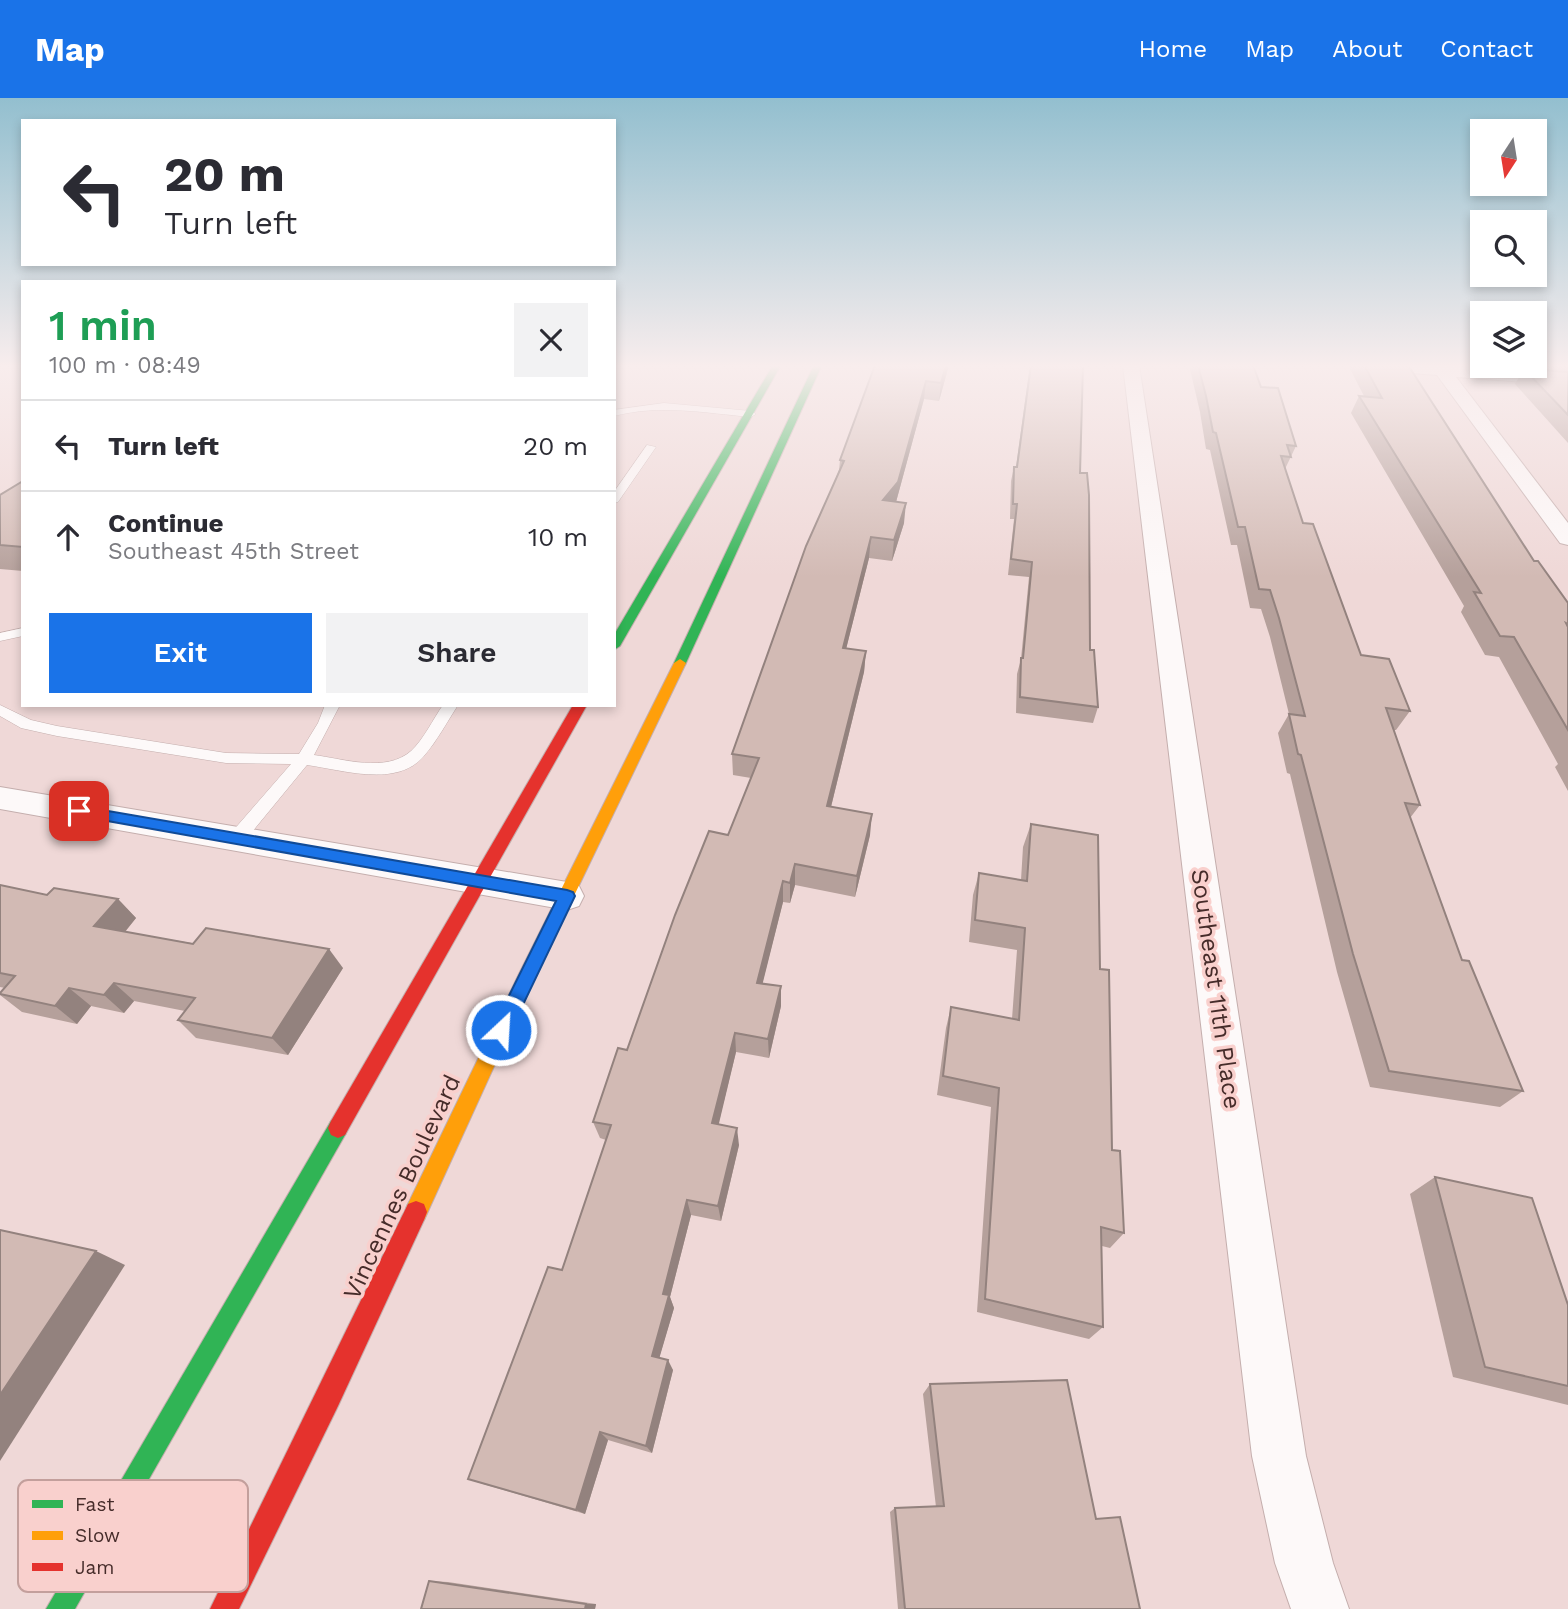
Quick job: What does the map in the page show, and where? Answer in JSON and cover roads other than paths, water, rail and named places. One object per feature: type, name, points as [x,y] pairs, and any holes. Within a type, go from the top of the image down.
[{"type":"street","points":[[616,643],[738,436]]},
{"type":"street","name":"Vincennes Boulevard","points":[[248,1561],[329,1397],[524,981],[703,615],[785,436]]},
{"type":"street","name":"Southeast 11th Place","points":[[1141,436],[1279,1456],[1304,1563],[1320,1609]]},
{"type":"street","points":[[1496,436],[1568,538]]},
{"type":"street","points":[[137,1480],[579,707]]},
{"type":"street","points":[[0,797],[567,896]]},
{"type":"street","points":[[60,1609],[70,1592]]},
{"type":"street","name":"Vincennes Boulevard","points":[[224,1609],[232,1592]]},
{"type":"lane","points":[[616,497],[651,447]]},
{"type":"lane","points":[[616,611],[633,614]]},
{"type":"lane","points":[[0,637],[21,632]]},
{"type":"lane","points":[[237,838],[302,759],[327,723],[332,707]]},
{"type":"lane","points":[[0,710],[26,724],[83,736],[226,758],[302,759],[377,769],[399,766],[417,754],[450,707]]}]
